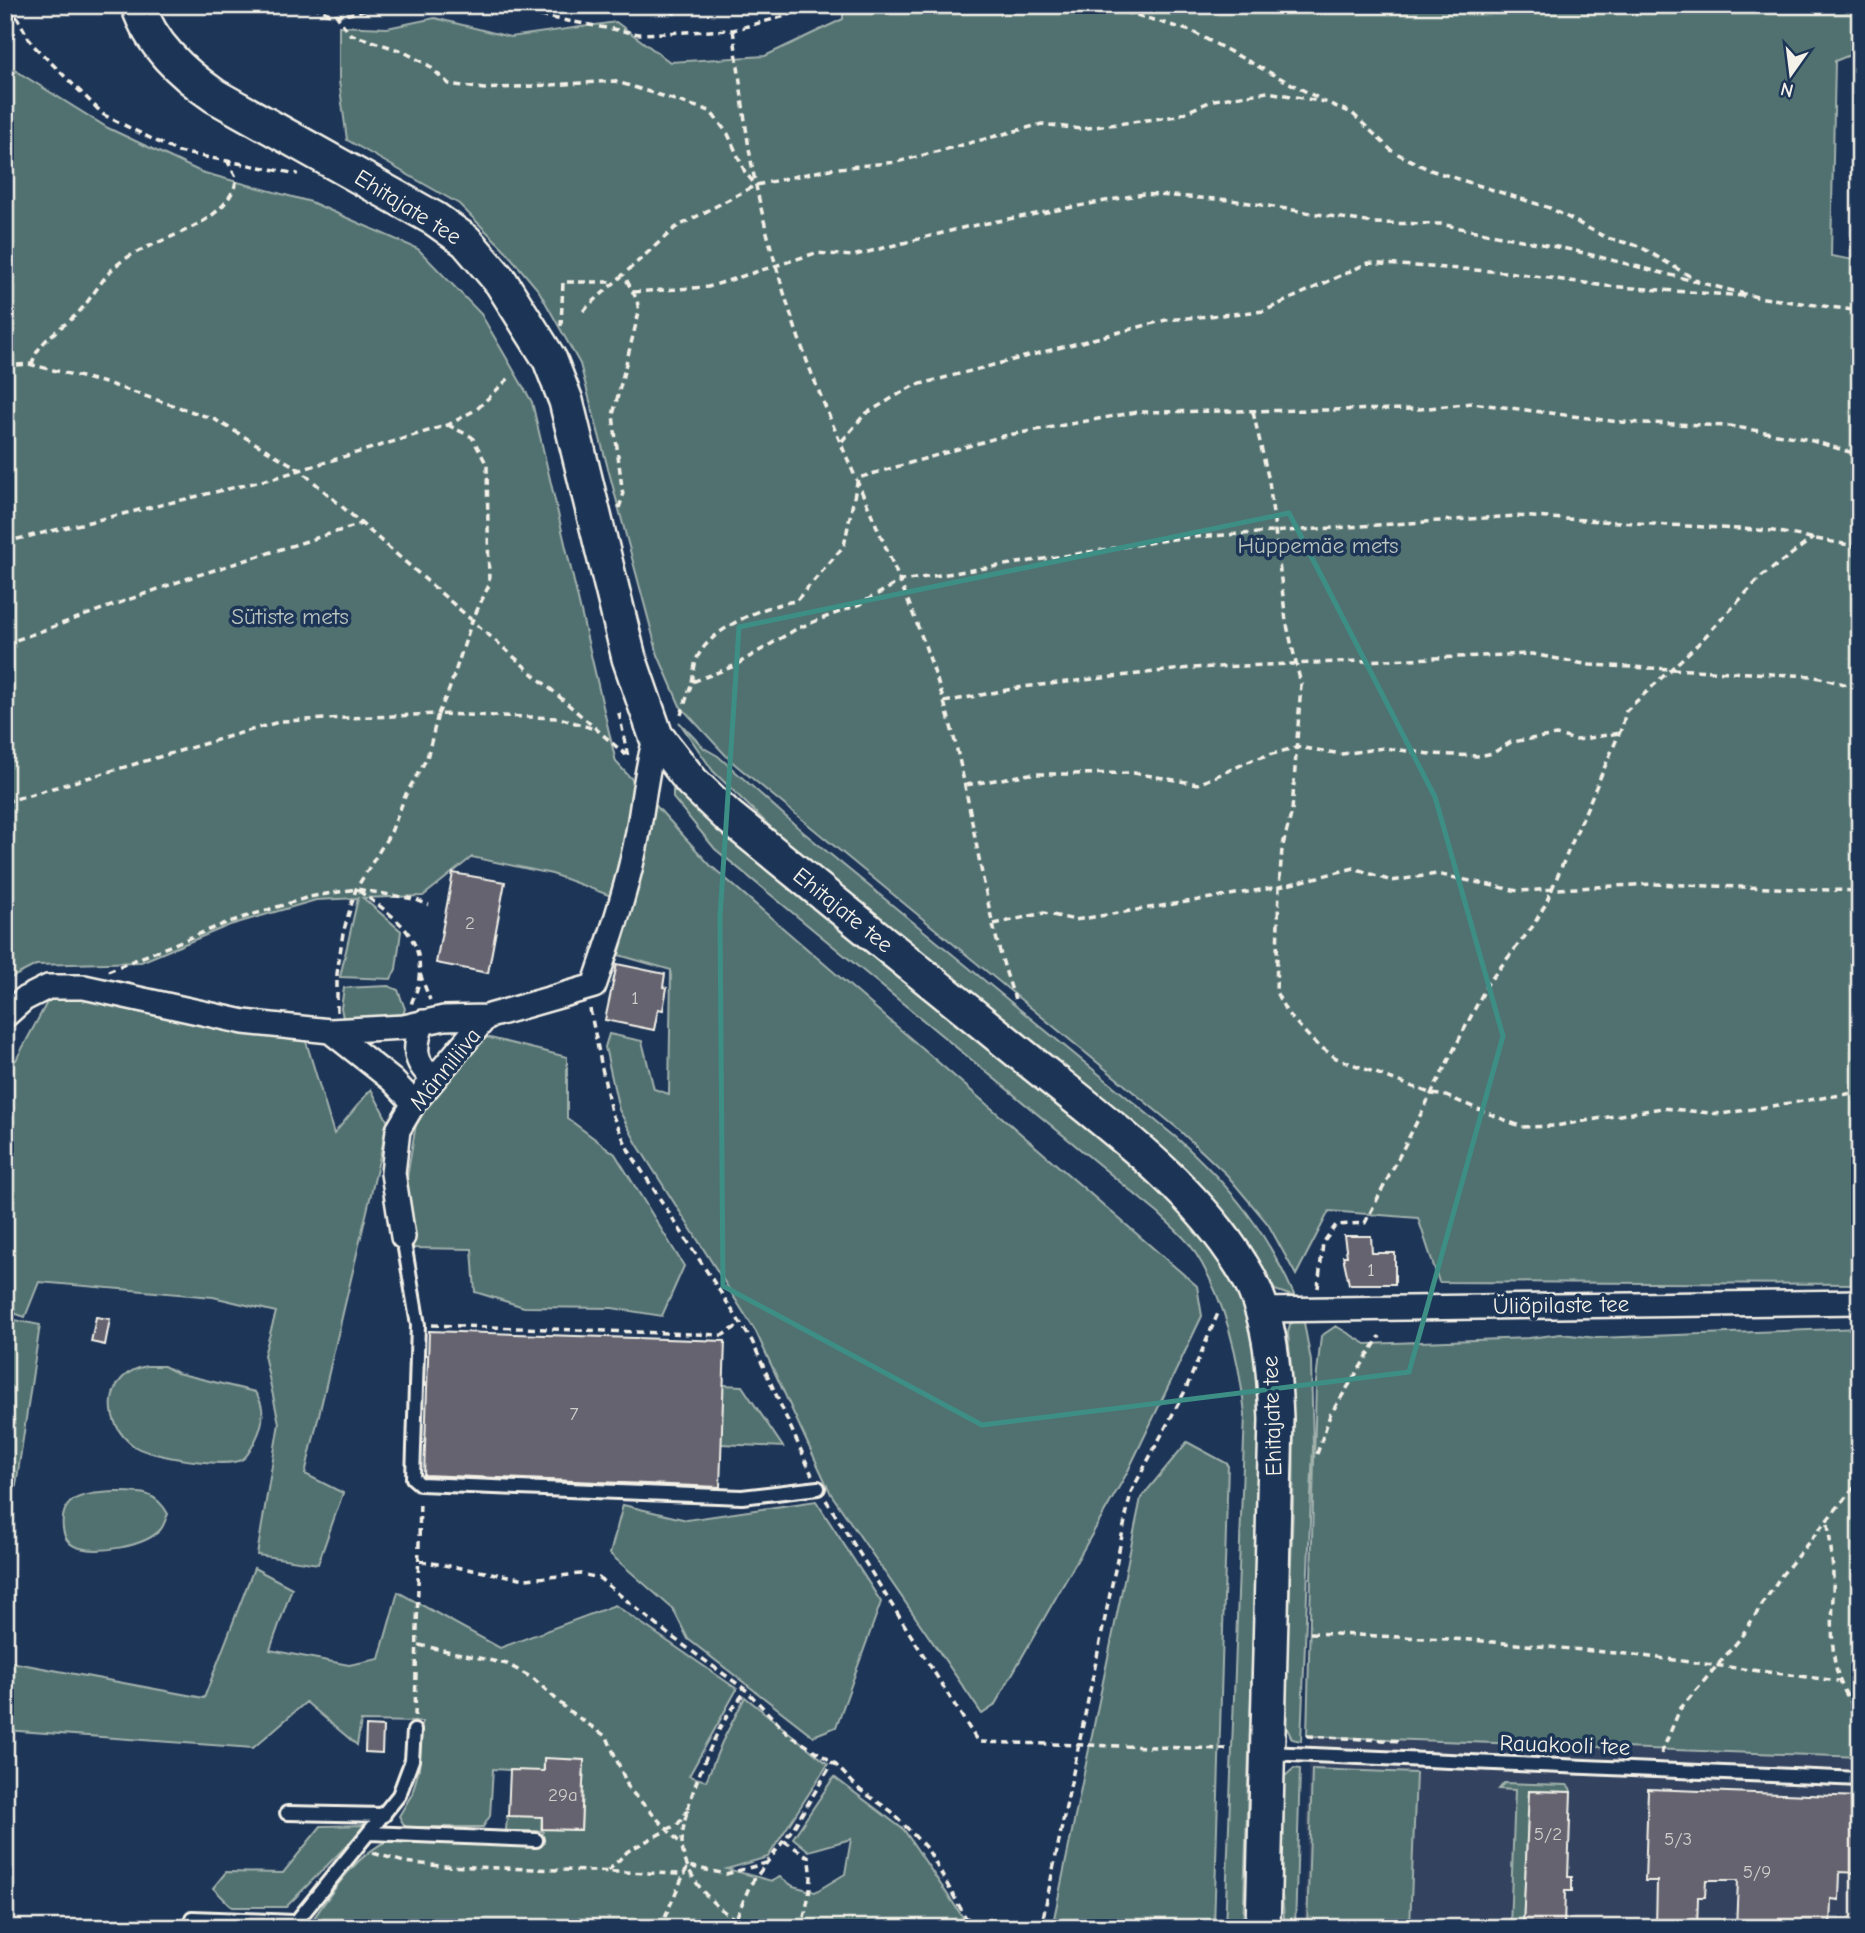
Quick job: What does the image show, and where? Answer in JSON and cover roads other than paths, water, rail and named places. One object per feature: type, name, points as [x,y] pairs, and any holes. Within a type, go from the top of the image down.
[{"type":"main road","name":"Ehitajate tee","points":[[138,5],[151,32],[186,76],[435,219],[466,242],[501,282],[550,360],[566,401],[629,658],[656,736],[692,782],[728,816],[1109,1125],[1205,1213],[1244,1268],[1262,1310],[1274,1362],[1276,1419],[1263,1928]]},
{"type":"street","name":"Männiliiva","points":[[403,1237],[393,1173],[398,1130],[414,1103],[486,1017],[594,986],[622,900],[635,849],[645,772],[656,736]]},
{"type":"street","points":[[5,1016],[23,999],[48,987],[84,987],[244,1022],[336,1031],[486,1017]]},
{"type":"street","points":[[427,1022],[415,1042],[416,1058],[434,1079]]},
{"type":"street","points":[[336,1031],[398,1085],[414,1103]]},
{"type":"street","name":"Üliõpilaste tee","points":[[1262,1310],[1860,1302]]},
{"type":"lane","points":[[403,1237],[418,1325],[414,1478],[420,1484],[742,1497],[818,1488]]},
{"type":"lane","points":[[192,1918],[292,1925],[399,1795],[412,1760],[415,1731]]},
{"type":"lane","name":"Rauakooli tee","points":[[1268,1753],[1860,1779]]},
{"type":"lane","points":[[287,1813],[384,1815]]},
{"type":"lane","points":[[370,1833],[537,1840]]},
{"type":"park label","name":"Hüppemäe mets","points":[[1318,545]]},
{"type":"park label","name":"Sütiste mets","points":[[290,616]]}]
